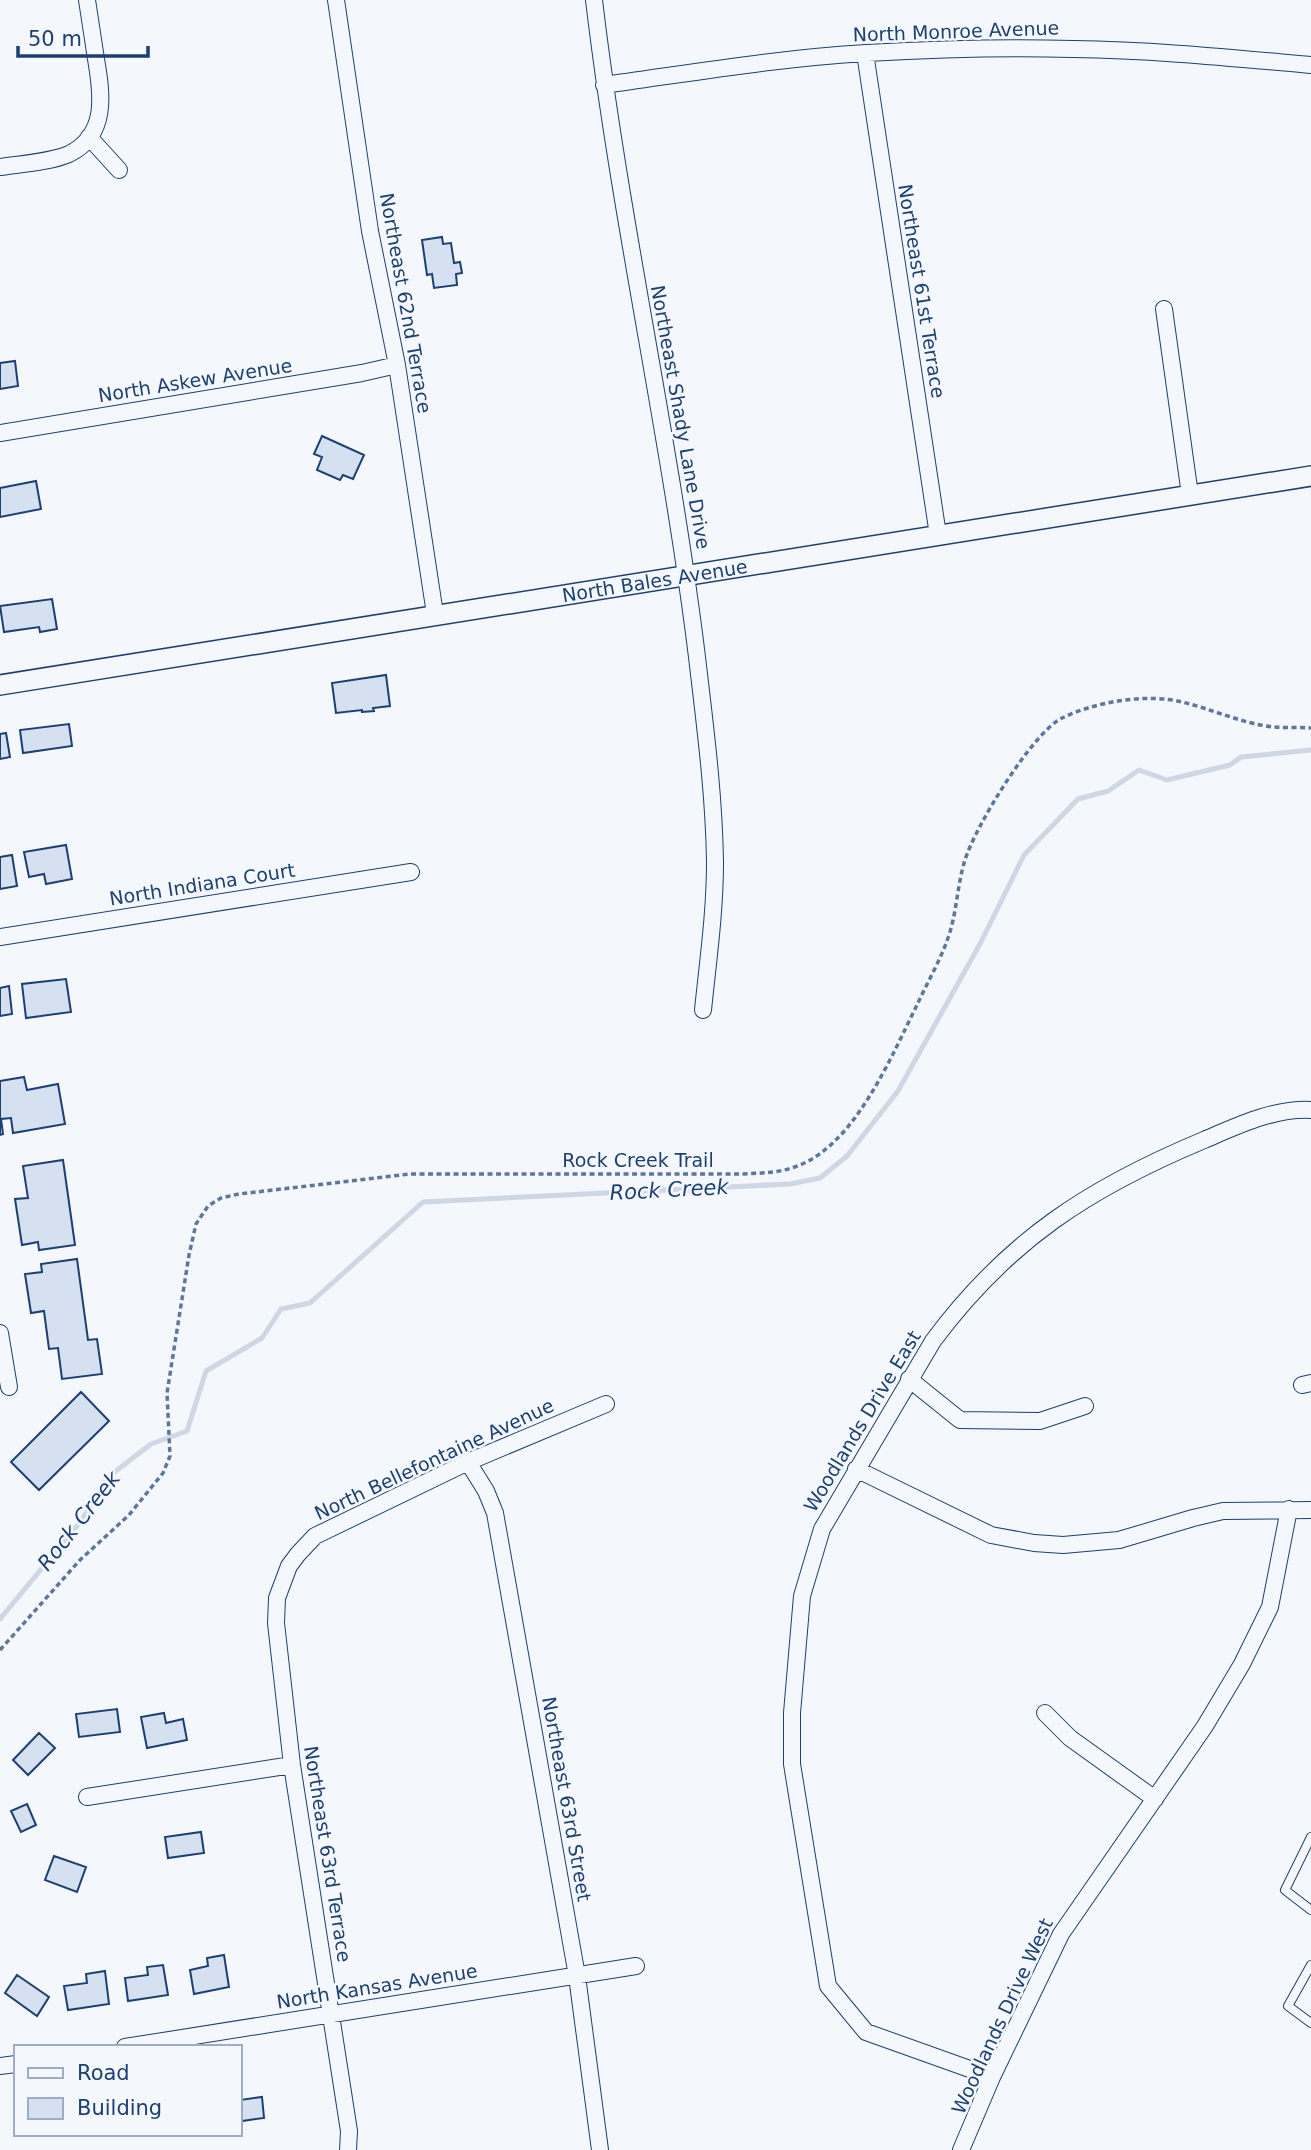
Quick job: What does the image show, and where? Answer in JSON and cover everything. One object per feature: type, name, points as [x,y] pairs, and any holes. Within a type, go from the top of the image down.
[{"type":"street","points":[[0,167],[66,155],[89,137],[99,117],[102,93],[87,0]]},
{"type":"street","name":"Northeast 62nd Terrace","points":[[336,0],[370,230],[397,365],[435,614]]},
{"type":"street","name":"Northeast Shady Lane Drive","points":[[594,0],[604,85],[687,574],[713,808],[715,865],[703,1010]]},
{"type":"street","name":"North Monroe Avenue","points":[[604,85],[780,61],[865,53],[966,49],[1073,48],[1143,51],[1311,65]]},
{"type":"street","name":"Northeast 61st Terrace","points":[[865,53],[939,535]]},
{"type":"street","points":[[89,137],[119,170]]},
{"type":"street","points":[[1164,309],[1190,495]]},
{"type":"street","name":"North Askew Avenue","points":[[0,433],[397,365]]},
{"type":"street","name":"North Bales Avenue","points":[[0,685],[1311,475]]},
{"type":"street","name":"North Indiana Court","points":[[0,937],[411,872]]},
{"type":"street","name":"Woodlands Drive East","points":[[992,2077],[866,2032],[828,1986],[792,1764],[792,1713],[802,1597],[821,1529],[909,1379],[953,1314],[986,1276],[1024,1242],[1065,1211],[1165,1156],[1278,1112],[1311,1110]]},
{"type":"street","points":[[0,1333],[9,1387]]},
{"type":"street","points":[[909,1379],[960,1420],[1040,1421],[1085,1406]]},
{"type":"street","name":"North Bellefontaine Avenue","points":[[289,1566],[315,1536],[468,1462],[606,1404]]},
{"type":"street","name":"Northeast 63rd Street","points":[[468,1462],[486,1491],[495,1513],[577,1976],[600,2150]]},
{"type":"street","points":[[856,1469],[990,1535],[1034,1543],[1092,1544],[1119,1540],[1223,1511],[1311,1510]]},
{"type":"street","name":"Woodlands Drive West","points":[[961,2150],[992,2077],[1061,1934],[1205,1726],[1241,1664],[1270,1607],[1289,1509]]},
{"type":"street","name":"Northeast 63rd Terrace","points":[[289,1566],[280,1586],[276,1610],[292,1765],[349,2131],[348,2150]]},
{"type":"street","points":[[1045,1713],[1070,1738],[1155,1799]]},
{"type":"street","points":[[87,1797],[292,1765]]},
{"type":"street","name":"North Kansas Avenue","points":[[138,2045],[636,1966]]},
{"type":"lane","points":[[1311,1837],[1285,1890],[1311,1910]]},
{"type":"lane","points":[[1311,1965],[1289,2006],[1311,2023]]},
{"type":"path","name":"Rock Creek Trail","points":[[0,1650],[80,1560],[129,1515],[163,1473],[170,1456],[167,1418],[169,1381],[189,1255],[196,1224],[208,1206],[221,1198],[264,1190],[410,1174],[743,1174],[779,1172],[802,1165],[831,1144],[850,1123],[879,1082],[949,937],[964,862],[974,835],[1033,742],[1046,728],[1083,711],[1133,699],[1157,698],[1180,701],[1272,727],[1311,728]]},
{"type":"building","points":[[442,237],[443,244],[451,243],[454,263],[460,262],[462,273],[456,274],[457,285],[434,288],[432,274],[427,275],[422,240]]},
{"type":"building","points":[[15,361],[18,386],[0,389],[0,363]]},
{"type":"building","points":[[322,436],[364,455],[353,479],[343,475],[340,480],[317,470],[322,457],[314,454]]},
{"type":"building","points":[[36,481],[41,509],[0,517],[0,488]]},
{"type":"building","points":[[52,599],[57,629],[40,632],[39,627],[4,632],[0,606]]},
{"type":"building","points":[[386,675],[390,706],[373,708],[374,711],[336,713],[332,683]]},
{"type":"building","points":[[69,724],[72,746],[23,753],[20,730]]},
{"type":"building","points":[[6,733],[10,757],[0,759],[0,734]]},
{"type":"building","points":[[66,845],[72,879],[46,884],[44,874],[29,877],[24,852]]},
{"type":"building","points":[[12,855],[17,886],[0,889],[0,857]]},
{"type":"building","points":[[66,979],[71,1012],[26,1018],[22,984]]},
{"type":"building","points":[[9,986],[12,1014],[0,1016],[0,988]]},
{"type":"building","points":[[24,1077],[27,1090],[58,1084],[65,1124],[13,1133],[11,1118],[1,1119],[3,1134],[0,1135],[0,1081]]},
{"type":"building","points":[[63,1160],[75,1245],[39,1250],[38,1242],[22,1245],[15,1199],[28,1198],[23,1166]]},
{"type":"building","points":[[77,1259],[88,1340],[97,1339],[102,1374],[62,1379],[58,1348],[49,1349],[44,1311],[31,1313],[25,1274],[42,1272],[41,1264]]},
{"type":"building","points":[[81,1392],[109,1421],[39,1490],[11,1462]]},
{"type":"building","points":[[117,1709],[120,1732],[79,1737],[76,1714]]},
{"type":"building","points":[[164,1713],[166,1723],[183,1719],[187,1740],[147,1748],[141,1717]]},
{"type":"building","points":[[39,1733],[55,1748],[28,1775],[13,1760]]},
{"type":"building","points":[[27,1804],[36,1825],[21,1832],[11,1811]]},
{"type":"building","points":[[201,1832],[204,1853],[168,1858],[165,1837]]},
{"type":"building","points":[[54,1856],[86,1867],[77,1892],[45,1880]]},
{"type":"building","points":[[224,1955],[229,1987],[194,1994],[190,1970],[208,1966],[207,1958]]},
{"type":"building","points":[[163,1965],[168,1995],[128,2001],[125,1978],[148,1975],[147,1967]]},
{"type":"building","points":[[105,1971],[109,2004],[68,2010],[64,1986],[87,1983],[86,1974]]},
{"type":"building","points":[[17,1975],[49,1997],[37,2016],[5,1993]]},
{"type":"building","points":[[262,2097],[264,2118],[242,2121],[242,2100]]},
{"type":"waterway","name":"Rock Creek","points":[[0,1619],[81,1521],[108,1477],[151,1444],[187,1431],[206,1371],[262,1338],[281,1309],[310,1303],[423,1202],[790,1184],[820,1178],[847,1156],[898,1091],[980,944],[1024,855],[1078,799],[1108,791],[1139,770],[1167,780],[1230,765],[1241,757],[1311,750]]}]
